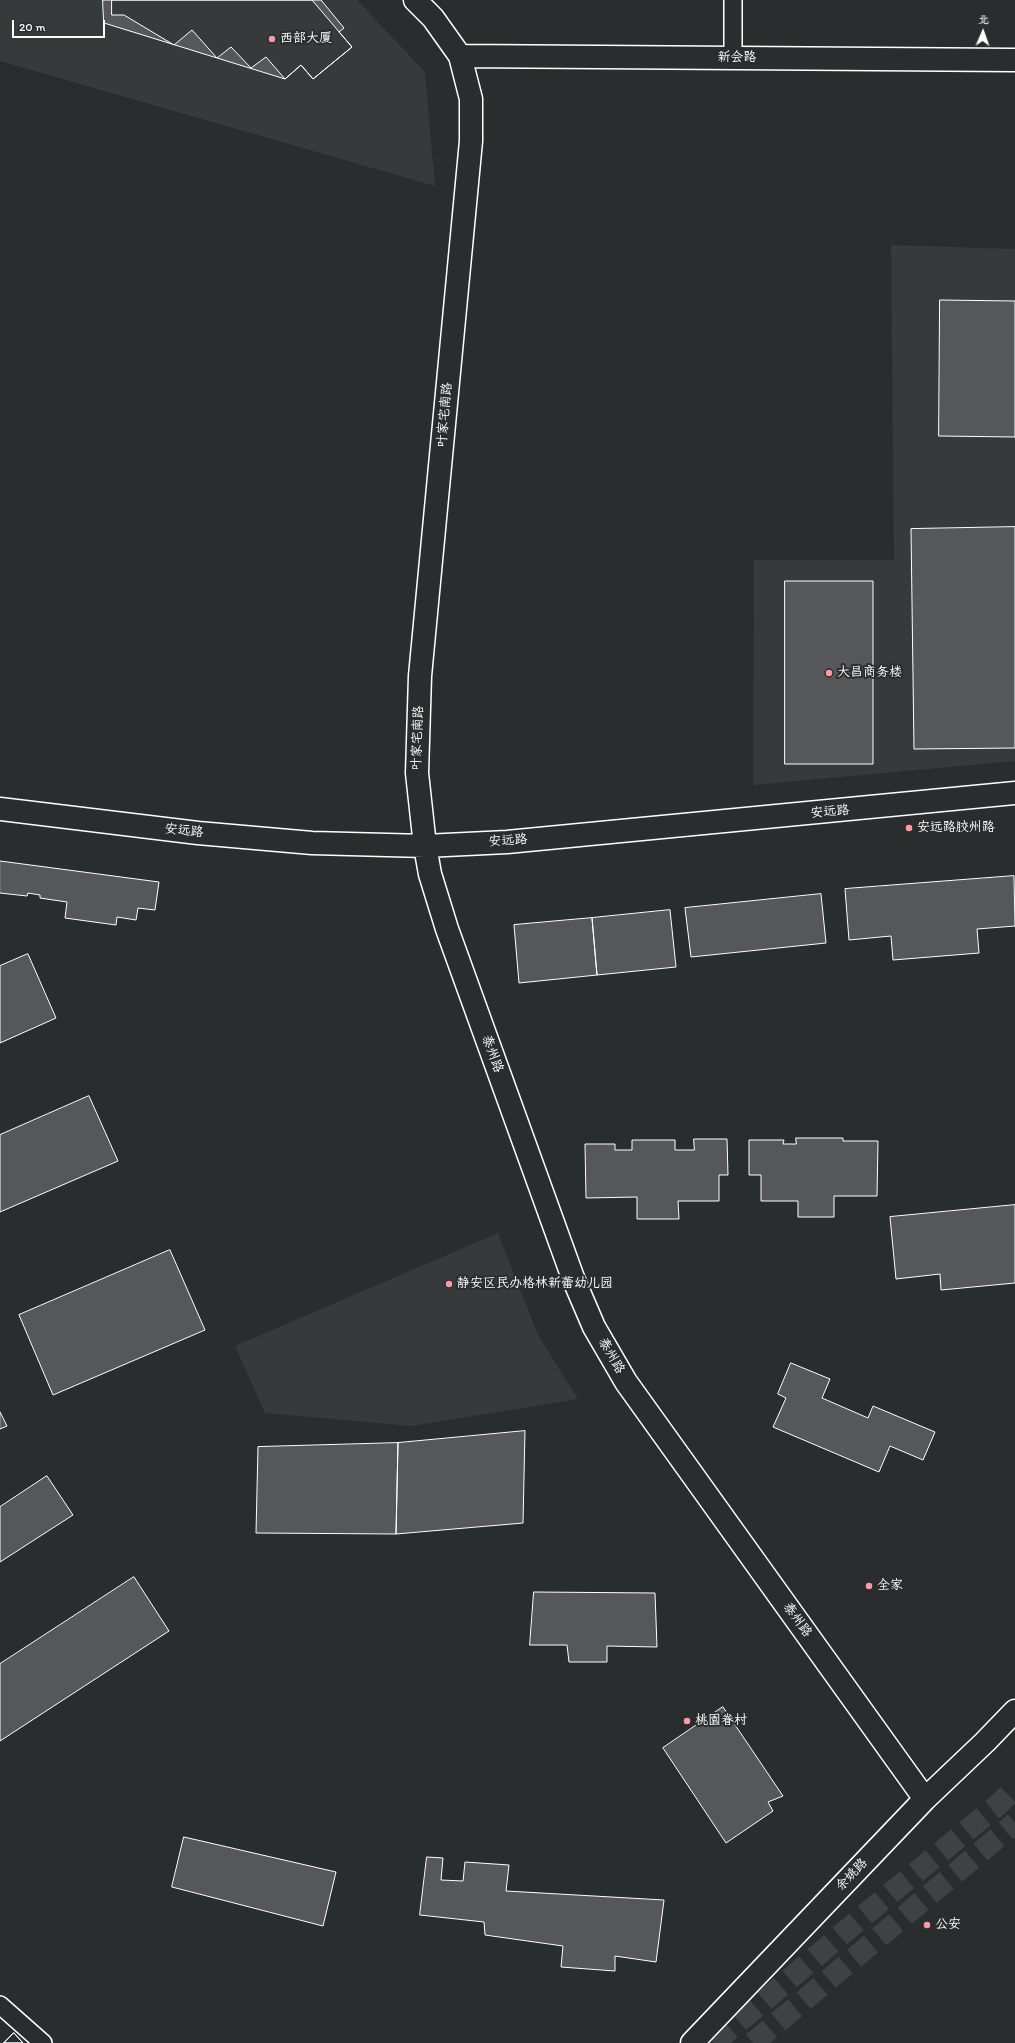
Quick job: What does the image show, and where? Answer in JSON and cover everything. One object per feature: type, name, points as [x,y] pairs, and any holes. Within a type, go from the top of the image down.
[{"type":"street","name":"叶家宅南路","points":[[415,0],[433,18],[460,56],[471,100],[470,141],[420,676],[417,773],[425,846]]},
{"type":"street","name":"新会路","points":[[460,56],[1015,60]]},
{"type":"street","name":"安远路","points":[[0,809],[198,833],[312,843],[425,846],[515,841],[1015,794]]},
{"type":"street","name":"泰州路","points":[[425,846],[430,874],[447,929],[571,1270],[594,1327],[626,1382],[925,1799]]},
{"type":"street","name":"余姚路","points":[[692,2043],[925,1799],[1015,1712]]},
{"type":"lane","points":[[733,0],[734,58]]},
{"type":"lane","points":[[0,2005],[43,2043]]},
{"type":"shaded area","points":[[0,0],[357,0],[425,72],[435,186],[0,61]]},
{"type":"shaded area","points":[[891,245],[1015,249],[1015,761],[753,785],[754,560],[894,560]]},
{"type":"shaded area","name":"静安区民办格林新蕾幼儿园","points":[[498,1233],[538,1335],[578,1399],[412,1426],[265,1413],[235,1346]]},
{"type":"building","name":"西部大厦","points":[[103,0],[321,0],[344,28],[339,32],[352,47],[313,79],[301,65],[285,79],[104,23]]},
{"type":"building","name":"西部大厦","points":[[112,0],[312,0],[352,47],[313,79],[301,65],[285,79],[266,57],[251,68],[231,47],[217,58],[192,30],[174,45],[124,15],[112,15]]},
{"type":"building","points":[[940,300],[1015,301],[1015,437],[939,436]]},
{"type":"building","points":[[1015,527],[1015,748],[914,749],[911,529]]},
{"type":"building","name":"大昌商务楼","points":[[785,581],[873,581],[873,764],[785,764]]},
{"type":"building","points":[[0,861],[159,882],[155,910],[138,908],[136,920],[117,917],[116,925],[65,918],[67,902],[40,898],[40,895],[28,893],[27,896],[0,893]]},
{"type":"building","points":[[1014,876],[1015,926],[977,929],[979,953],[893,960],[891,936],[849,940],[845,889]]},
{"type":"building","points":[[821,894],[826,943],[691,957],[685,908]]},
{"type":"building","points":[[670,910],[676,967],[597,975],[592,918]]},
{"type":"building","points":[[592,918],[597,975],[519,983],[514,925]]},
{"type":"building","points":[[28,954],[56,1018],[0,1043],[0,966]]},
{"type":"building","points":[[89,1096],[118,1161],[0,1212],[0,1135]]},
{"type":"building","points":[[796,1138],[843,1138],[843,1141],[878,1141],[877,1196],[834,1196],[834,1217],[798,1217],[798,1201],[761,1201],[761,1175],[749,1175],[749,1140],[784,1140],[783,1144],[796,1144]]},
{"type":"building","points":[[694,1139],[727,1139],[728,1175],[719,1175],[719,1201],[678,1201],[679,1219],[637,1219],[637,1197],[586,1198],[585,1144],[615,1144],[615,1150],[632,1150],[632,1140],[675,1140],[675,1150],[694,1150]]},
{"type":"building","points":[[1015,1205],[1015,1283],[941,1290],[940,1274],[896,1279],[890,1217]]},
{"type":"building","points":[[170,1250],[205,1330],[53,1395],[19,1315]]},
{"type":"building","points":[[791,1363],[830,1379],[822,1398],[868,1418],[873,1406],[935,1432],[923,1460],[890,1446],[879,1472],[773,1427],[786,1398],[778,1394]]},
{"type":"building","points":[[0,1412],[7,1426],[0,1429]]},
{"type":"building","points":[[525,1431],[523,1523],[396,1534],[398,1443]]},
{"type":"building","points":[[398,1443],[396,1534],[256,1533],[258,1447]]},
{"type":"building","points":[[47,1476],[73,1515],[0,1562],[0,1507]]},
{"type":"building","points":[[134,1577],[169,1631],[0,1741],[0,1664]]},
{"type":"building","points":[[534,1592],[655,1593],[657,1647],[607,1646],[607,1662],[569,1662],[567,1645],[530,1645]]},
{"type":"building","points":[[723,1707],[783,1796],[768,1802],[773,1811],[726,1843],[663,1748]]},
{"type":"building","points":[[184,1837],[336,1872],[323,1926],[172,1887]]},
{"type":"building","points":[[427,1857],[443,1858],[441,1880],[463,1881],[465,1862],[509,1865],[506,1891],[664,1900],[656,1962],[615,1956],[615,1971],[561,1967],[563,1946],[485,1935],[484,1922],[420,1915]]},
{"type":"building","points":[[14,2033],[23,2043],[4,2043]]},
{"type":"building","points":[[14,2033],[23,2043],[4,2043]]},
{"type":"tunnel","points":[[714,2043],[880,1902],[999,1804],[1015,1788]]},
{"type":"tunnel","points":[[753,2043],[1015,1823]]},
{"type":"place","name":"西部大厦","points":[[272,39]]},
{"type":"place","name":"大昌商务楼","points":[[829,673]]},
{"type":"place","name":"安远路胶州路","points":[[909,828]]},
{"type":"place","name":"静安区民办格林新蕾幼儿园","points":[[449,1284]]},
{"type":"place","name":"全家","points":[[869,1586]]},
{"type":"place","name":"桃園眷村","points":[[687,1721]]},
{"type":"place","name":"公安","points":[[927,1925]]}]
